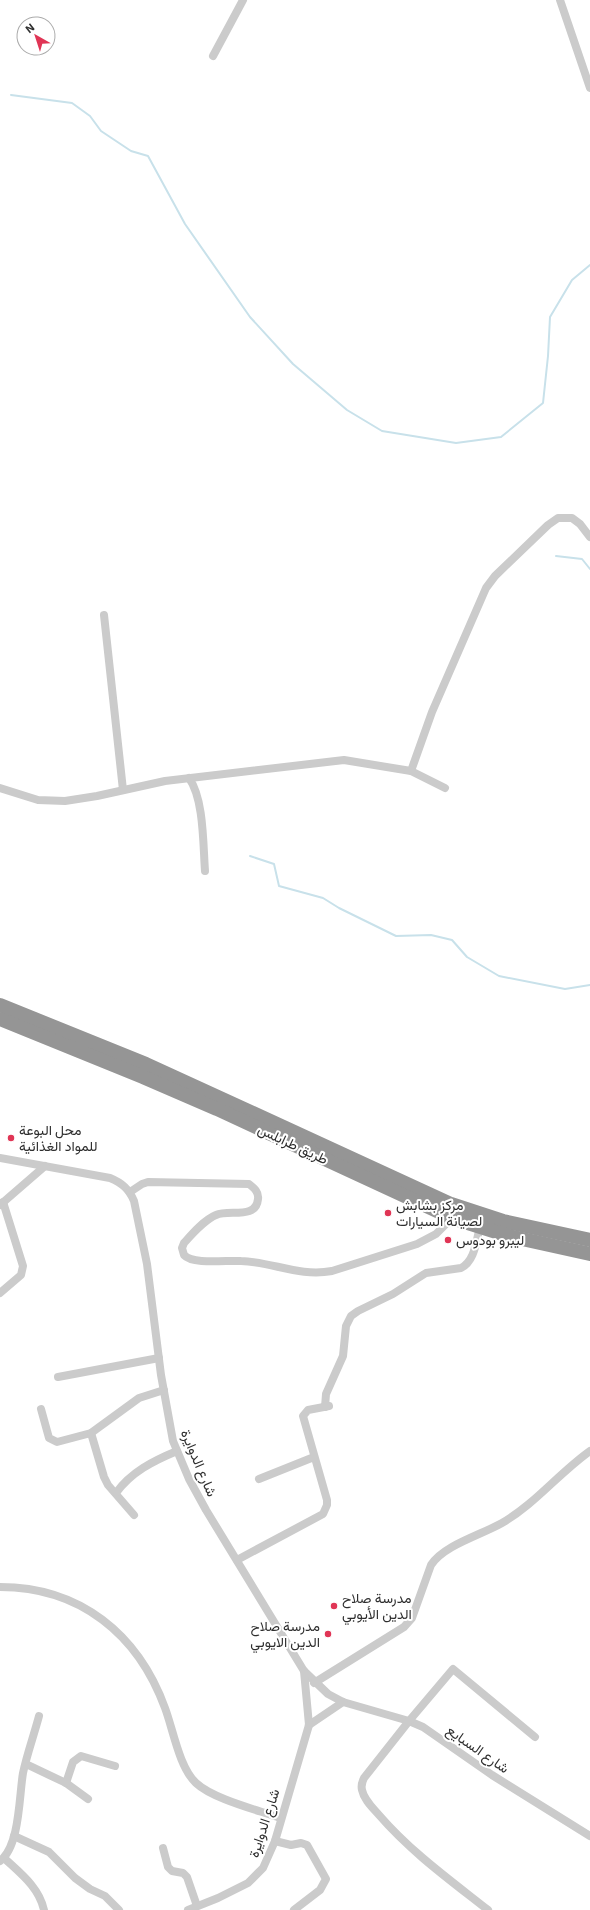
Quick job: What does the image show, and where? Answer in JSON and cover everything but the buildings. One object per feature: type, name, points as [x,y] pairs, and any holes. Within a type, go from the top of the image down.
[{"type":"highway","points":[[0,1005],[146,1064],[451,1204],[503,1221],[590,1240]]},
{"type":"highway","name":"طريق طرابلس","points":[[0,1019],[136,1074],[217,1109],[452,1218],[528,1241],[590,1254]]},
{"type":"street","points":[[213,56],[243,0]]},
{"type":"street","points":[[560,0],[590,88]]},
{"type":"street","points":[[411,770],[462,642],[486,588],[495,576],[538,534],[558,518],[572,518],[580,524],[590,538]]},
{"type":"street","points":[[104,616],[123,790]]},
{"type":"street","points":[[0,788],[38,800],[65,801],[189,778],[298,767],[344,760],[411,770],[445,788]]},
{"type":"street","points":[[189,778],[197,791],[205,871]]},
{"type":"street","points":[[0,1158],[110,1178],[124,1186],[130,1192],[148,1182],[249,1184],[253,1187],[258,1196],[257,1205],[253,1209],[243,1213],[221,1213],[212,1217],[184,1243],[182,1248],[184,1255],[193,1260],[253,1262],[299,1272],[320,1273],[332,1271],[417,1244],[436,1234],[452,1218]]},
{"type":"street","points":[[0,1292],[21,1275],[23,1266],[2,1204],[44,1166]]},
{"type":"street","name":"شارع الدوايرة","points":[[130,1192],[134,1201],[147,1264],[164,1390],[173,1441],[177,1452],[206,1510],[304,1671],[314,1683]]},
{"type":"street","points":[[237,1560],[323,1514],[326,1510],[327,1500],[303,1416],[308,1410],[327,1407],[326,1394],[343,1356],[346,1326],[351,1316],[393,1294],[426,1273],[464,1266],[472,1257],[480,1227]]},
{"type":"street","points":[[58,1377],[159,1358]]},
{"type":"street","points":[[41,1409],[46,1434],[53,1441],[57,1442],[90,1433],[139,1398],[164,1390]]},
{"type":"street","points":[[90,1433],[104,1477],[134,1515]]},
{"type":"street","points":[[116,1493],[122,1485],[140,1469],[149,1463],[177,1452]]},
{"type":"street","points":[[314,1683],[404,1627],[412,1618],[431,1565],[443,1552],[492,1529],[515,1515],[590,1452]]},
{"type":"street","points":[[259,1479],[314,1457]]},
{"type":"street","points":[[0,1587],[37,1590],[62,1596],[93,1613],[115,1631],[138,1655],[152,1677],[182,1759],[196,1783],[222,1797],[280,1818]]},
{"type":"street","points":[[488,1910],[418,1855],[392,1830],[363,1794],[361,1784],[364,1778],[409,1721],[453,1669],[534,1736]]},
{"type":"street","points":[[304,1671],[309,1725],[343,1702]]},
{"type":"street","name":"شارع السبايع","points":[[314,1683],[328,1694],[343,1702],[409,1721],[436,1736],[492,1775],[590,1836]]},
{"type":"street","points":[[39,1716],[26,1764],[14,1836],[2,1859],[31,1883],[40,1898],[44,1910]]},
{"type":"street","name":"شارع الدوايرة","points":[[188,1910],[248,1883],[263,1868],[275,1841],[280,1818],[309,1725]]},
{"type":"street","points":[[66,1783],[73,1762],[81,1756],[115,1766]]},
{"type":"street","points":[[26,1764],[66,1783],[88,1799]]},
{"type":"street","points":[[14,1836],[49,1852],[75,1878],[90,1889],[105,1896],[120,1910]]},
{"type":"street","points":[[275,1841],[291,1845],[301,1843],[307,1845],[326,1879],[320,1890],[294,1910]]},
{"type":"street","points":[[163,1848],[168,1867],[172,1871],[182,1873],[187,1877],[197,1906]]},
{"type":"waterway","points":[[11,95],[72,103],[90,116],[101,131],[131,151],[148,156],[185,224],[250,317],[293,364],[347,410],[382,431],[456,443],[501,437],[543,403],[550,317],[572,280],[590,265]]},
{"type":"waterway","points":[[556,556],[582,559],[590,569]]},
{"type":"waterway","points":[[250,856],[274,864],[279,886],[323,898],[339,908],[396,936],[431,935],[452,940],[467,957],[499,976],[565,989],[590,985]]},
{"type":"place","name":"محل البوعة للمواد الغذائية","points":[[11,1138]]},
{"type":"place","name":"مركز بشابش لصيانة السيارات","points":[[388,1213]]},
{"type":"place","name":"ليبرو بودوس","points":[[448,1240]]},
{"type":"place","name":"مدرسة صلاح الدين الأيوبي","points":[[334,1606]]},
{"type":"place","name":"مدرسة صلاح الدين الايوبي","points":[[328,1634]]}]
